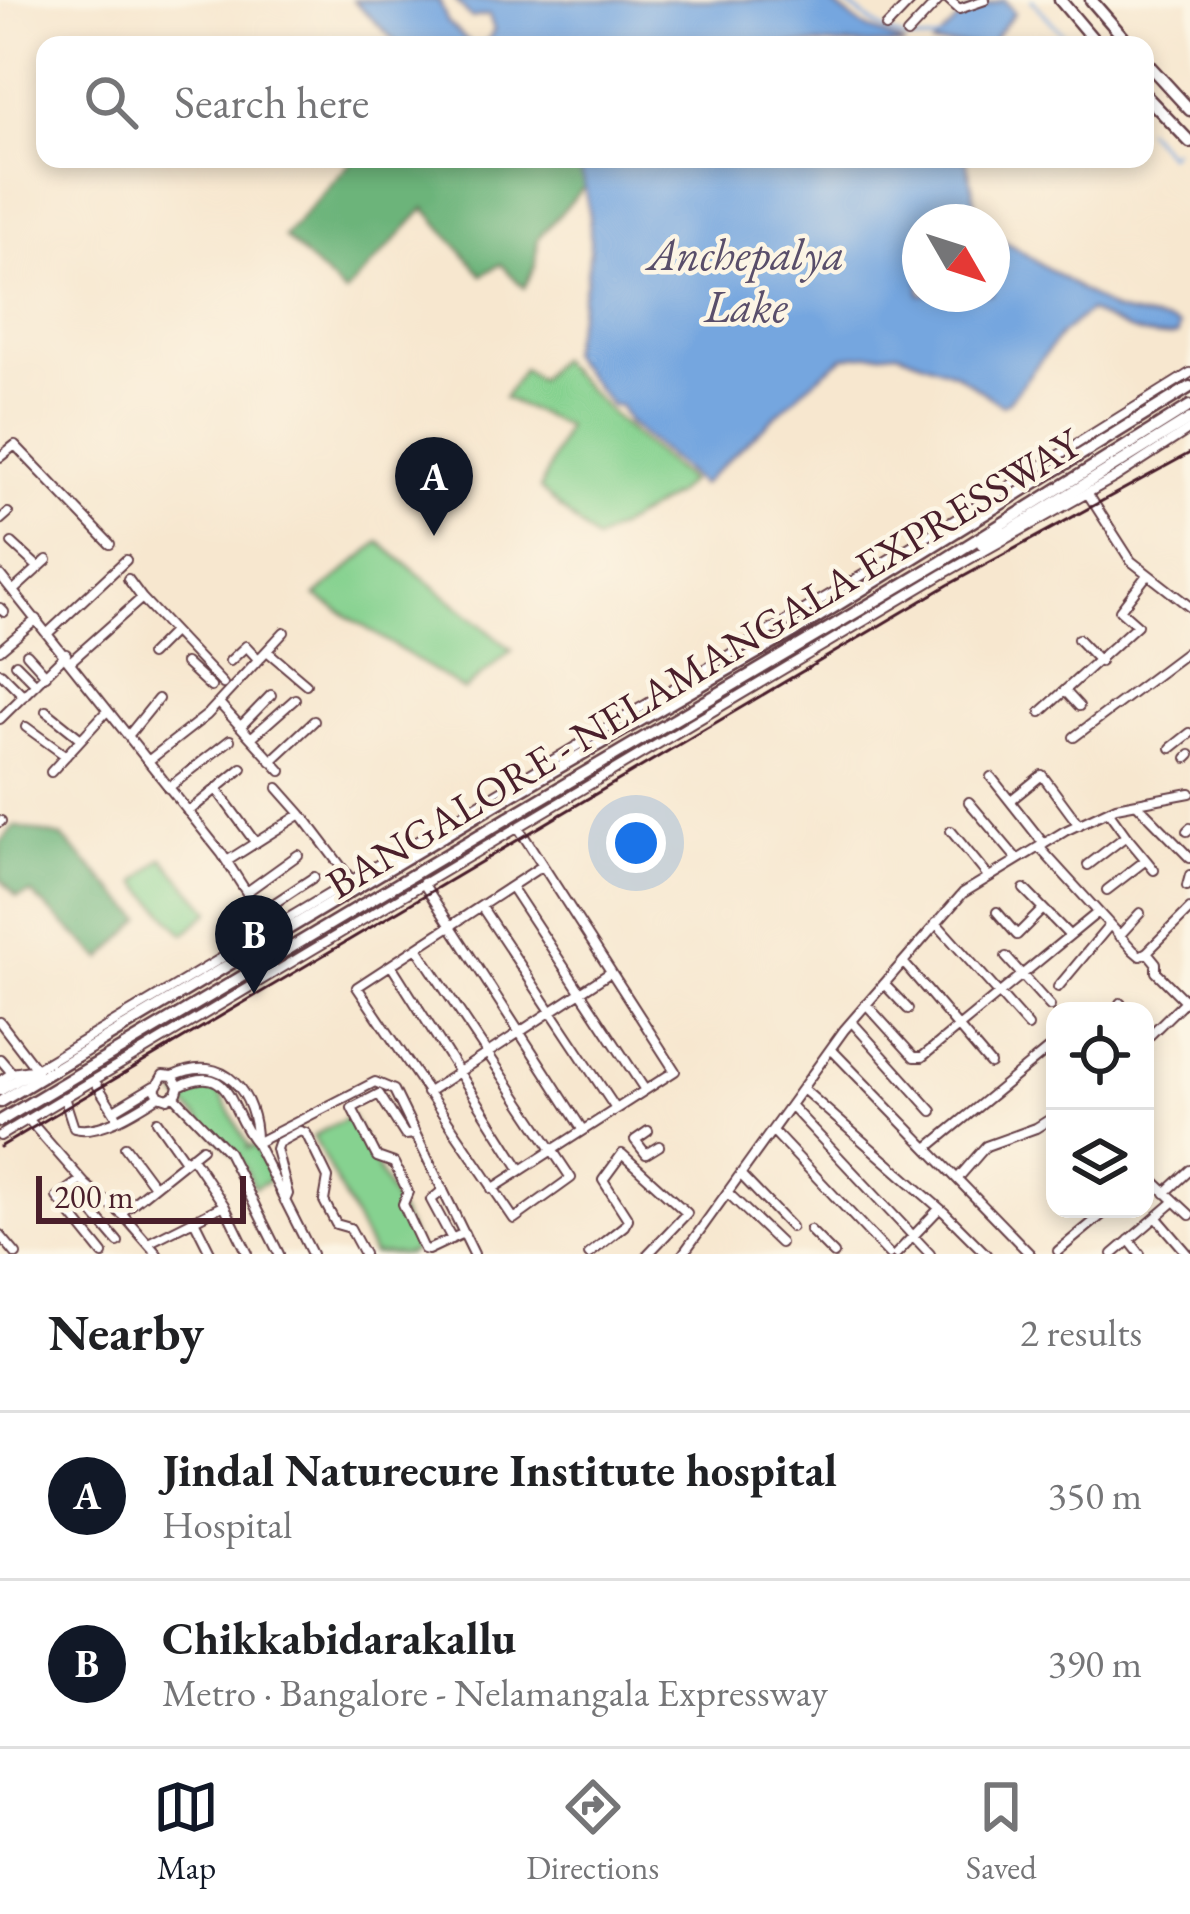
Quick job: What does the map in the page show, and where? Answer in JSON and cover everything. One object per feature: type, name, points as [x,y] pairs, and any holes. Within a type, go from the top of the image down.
[{"type":"highway","points":[[1060,0],[1090,36]]},
{"type":"highway","points":[[1090,0],[1122,36]]},
{"type":"highway","points":[[1154,71],[1190,110]]},
{"type":"highway","points":[[1154,104],[1190,142]]},
{"type":"highway","name":"BANGALORE - NELAMANGALA EXPRESSWAY","points":[[0,1102],[800,628],[1190,387]]},
{"type":"highway","name":"BANGALORE - NELAMANGALA EXPRESSWAY","points":[[0,1121],[805,644],[1190,406]]},
{"type":"highway","points":[[941,562],[1008,532],[1190,419]]},
{"type":"highway","points":[[0,1085],[36,1069]]},
{"type":"street","points":[[886,27],[912,0]]},
{"type":"street","points":[[907,34],[939,0]]},
{"type":"street","points":[[949,0],[959,9],[985,0]]},
{"type":"street","points":[[0,1085],[12,1073],[36,1069],[464,815],[961,517],[1190,373]]},
{"type":"street","points":[[0,1136],[924,584],[1088,494],[1190,429]]},
{"type":"street","points":[[0,458],[15,445],[110,544]]},
{"type":"street","points":[[1088,494],[1125,554],[1188,603]]},
{"type":"street","points":[[12,543],[43,564],[15,589]]},
{"type":"street","points":[[48,633],[126,560]]},
{"type":"street","points":[[0,574],[227,861],[270,929]]},
{"type":"street","points":[[1041,712],[1137,625],[1120,610],[1147,575]]},
{"type":"street","points":[[128,579],[217,684]]},
{"type":"street","points":[[0,719],[46,675],[142,598]]},
{"type":"street","points":[[0,650],[38,619]]},
{"type":"street","points":[[148,761],[219,703],[284,632]]},
{"type":"street","points":[[150,655],[172,633]]},
{"type":"street","points":[[1078,639],[1100,662]]},
{"type":"street","points":[[230,661],[246,646],[260,660]]},
{"type":"street","points":[[1073,737],[1190,650]]},
{"type":"street","points":[[268,651],[306,684]]},
{"type":"street","points":[[27,654],[46,675]]},
{"type":"street","points":[[185,663],[217,684]]},
{"type":"street","points":[[16,664],[36,684]]},
{"type":"street","points":[[1,673],[24,696]]},
{"type":"street","points":[[202,695],[217,684]]},
{"type":"street","points":[[1066,692],[1078,706]]},
{"type":"street","points":[[241,726],[271,695]]},
{"type":"street","points":[[128,736],[158,699]]},
{"type":"street","points":[[252,737],[295,699]]},
{"type":"street","points":[[219,703],[280,771]]},
{"type":"street","points":[[46,711],[81,739]]},
{"type":"street","points":[[51,772],[106,712]]},
{"type":"street","points":[[271,761],[314,721]]},
{"type":"street","points":[[26,727],[66,756]]},
{"type":"street","points":[[1171,748],[1190,733]]},
{"type":"street","points":[[169,788],[230,740]]},
{"type":"street","points":[[188,812],[242,768]]},
{"type":"street","points":[[1011,800],[1042,775],[1078,825]]},
{"type":"street","points":[[992,777],[1097,913],[1140,956],[1190,909]]},
{"type":"street","points":[[278,788],[352,881]]},
{"type":"street","points":[[216,789],[255,842]]},
{"type":"street","points":[[682,1254],[866,1004],[963,893],[1108,811],[1189,794]]},
{"type":"street","points":[[969,802],[1017,859]]},
{"type":"street","points":[[1137,804],[1190,858]]},
{"type":"street","points":[[477,806],[498,839]]},
{"type":"street","points":[[1108,811],[1154,870]]},
{"type":"street","points":[[227,861],[301,814]]},
{"type":"street","points":[[464,815],[484,848]]},
{"type":"street","points":[[492,1189],[675,1071],[518,827]]},
{"type":"street","points":[[952,831],[988,876]]},
{"type":"street","points":[[1088,865],[1126,836]]},
{"type":"street","points":[[248,891],[298,855]]},
{"type":"street","points":[[1107,890],[1146,860]]},
{"type":"street","points":[[417,947],[571,1178],[514,1219],[357,987],[417,947],[481,906],[512,888],[542,866]]},
{"type":"street","points":[[261,912],[314,877]]},
{"type":"street","points":[[423,883],[583,1130]]},
{"type":"street","points":[[512,888],[646,1090]]},
{"type":"street","points":[[1024,889],[1070,934]]},
{"type":"street","points":[[481,906],[616,1109]]},
{"type":"street","points":[[998,912],[1017,935],[1042,909]]},
{"type":"street","points":[[866,1004],[917,1059],[1097,913]]},
{"type":"street","points":[[1119,936],[1140,913]]},
{"type":"street","points":[[936,923],[1028,1026]]},
{"type":"street","points":[[1058,987],[1109,926]]},
{"type":"street","points":[[1147,952],[1156,963],[1156,972],[1188,999],[1154,1028]]},
{"type":"street","points":[[1006,957],[1046,1002]]},
{"type":"street","points":[[903,962],[991,1064]]},
{"type":"street","points":[[391,965],[521,1170]]},
{"type":"street","points":[[427,1093],[611,973]]},
{"type":"street","points":[[884,984],[908,1009]]},
{"type":"street","points":[[0,1022],[36,1069]]},
{"type":"street","points":[[852,1022],[932,1111]]},
{"type":"street","points":[[831,1049],[1030,1254]]},
{"type":"street","points":[[928,1147],[1046,1051]]},
{"type":"street","points":[[0,1059],[12,1073]]},
{"type":"street","points":[[115,1113],[133,1113],[175,1086],[183,1071],[218,1068],[233,1076],[256,1126],[256,1143],[312,1254]]},
{"type":"street","points":[[64,1097],[77,1130],[103,1127],[155,1086],[160,1076],[175,1086],[227,1153],[279,1254]]},
{"type":"street","points":[[94,1080],[115,1113]]},
{"type":"street","points":[[256,1143],[375,1082],[394,1090],[475,1254]]},
{"type":"street","points":[[155,1086],[159,1096]]},
{"type":"street","points":[[803,1089],[986,1254]]},
{"type":"street","points":[[415,1134],[405,1135],[379,1094],[352,1108],[377,1157],[394,1163],[408,1192],[403,1204],[422,1252],[464,1234]]},
{"type":"street","points":[[791,1106],[930,1254]]},
{"type":"street","points":[[28,1119],[81,1180],[121,1213],[157,1254]]},
{"type":"street","points":[[157,1120],[224,1204],[248,1254]]},
{"type":"street","points":[[959,1177],[986,1145],[1046,1122]]},
{"type":"street","points":[[285,1202],[288,1193],[276,1149],[300,1131],[306,1133],[328,1178],[324,1202],[336,1224],[350,1228],[364,1254]]},
{"type":"street","points":[[646,1154],[635,1140],[647,1131]]},
{"type":"street","points":[[773,1131],[892,1254],[939,1209]]},
{"type":"street","points":[[637,1164],[658,1146]]},
{"type":"street","points":[[125,1147],[154,1186]]},
{"type":"street","points":[[121,1213],[202,1148]]},
{"type":"street","points":[[589,1254],[628,1219],[603,1176],[622,1154],[687,1213],[648,1254]]},
{"type":"street","points":[[1165,1193],[1190,1170]]},
{"type":"street","points":[[741,1175],[791,1227]]},
{"type":"street","points":[[81,1180],[57,1197],[103,1254]]},
{"type":"street","points":[[1154,1182],[1190,1215]]},
{"type":"street","points":[[71,1187],[118,1241]]},
{"type":"street","points":[[443,1190],[431,1200],[452,1239]]},
{"type":"street","points":[[728,1193],[780,1243]]},
{"type":"street","points":[[1113,1254],[1175,1201]]},
{"type":"street","points":[[150,1242],[224,1204]]},
{"type":"street","points":[[1058,1251],[1098,1218]]},
{"type":"street","points":[[1157,1218],[1188,1254]]},
{"type":"street","points":[[194,1220],[211,1254]]},
{"type":"street","points":[[810,1230],[834,1254]]},
{"type":"street","points":[[0,1235],[16,1254]]},
{"type":"street","points":[[1129,1240],[1140,1254]]},
{"type":"green space","points":[[346,168],[579,168],[586,185],[538,238],[535,266],[524,288],[501,264],[482,275],[425,208],[345,294],[284,237]]},
{"type":"green space","points":[[557,359],[625,427],[689,481],[674,495],[596,541],[540,489],[566,426],[504,398],[523,369],[538,380]]},
{"type":"green space","points":[[379,542],[512,650],[464,690],[316,596]]},
{"type":"green space","points":[[15,826],[62,837],[142,919],[102,959],[31,893],[17,897],[0,878],[0,842]]},
{"type":"green space","points":[[163,858],[210,911],[184,934],[137,882]]},
{"type":"green space","points":[[197,1083],[218,1090],[246,1149],[255,1146],[272,1179],[254,1188],[238,1154],[177,1096]]},
{"type":"green space","points":[[351,1116],[418,1248],[407,1254],[373,1254],[313,1136]]},
{"type":"water","points":[[353,0],[439,0],[448,23],[463,36],[390,36]]},
{"type":"water","points":[[455,0],[827,0],[885,36],[490,36],[494,30],[489,15],[471,18]]},
{"type":"water","points":[[1004,0],[1015,12],[996,36],[942,36],[966,12]]},
{"type":"water","name":"Anchepalya Lake","points":[[579,168],[968,168],[976,204],[902,204],[902,312],[1010,312],[1010,245],[1114,311],[1173,323],[1179,326],[1178,335],[1143,334],[1089,311],[1061,334],[1002,405],[955,373],[897,352],[844,357],[701,485],[628,422],[620,406],[611,405],[568,354],[586,280],[589,210]]},
{"type":"waterway","points":[[841,0],[898,36]]},
{"type":"waterway","points":[[1032,0],[1065,36]]},
{"type":"waterway","points":[[1154,139],[1168,155],[1173,150]]},
{"type":"railway","points":[[0,1147],[948,585],[1190,453]]},
{"type":"place","name":"Jindal Naturecure Institute hospital","points":[[434,536]]},
{"type":"place","name":"Chikkabidarakallu","points":[[254,994]]}]
